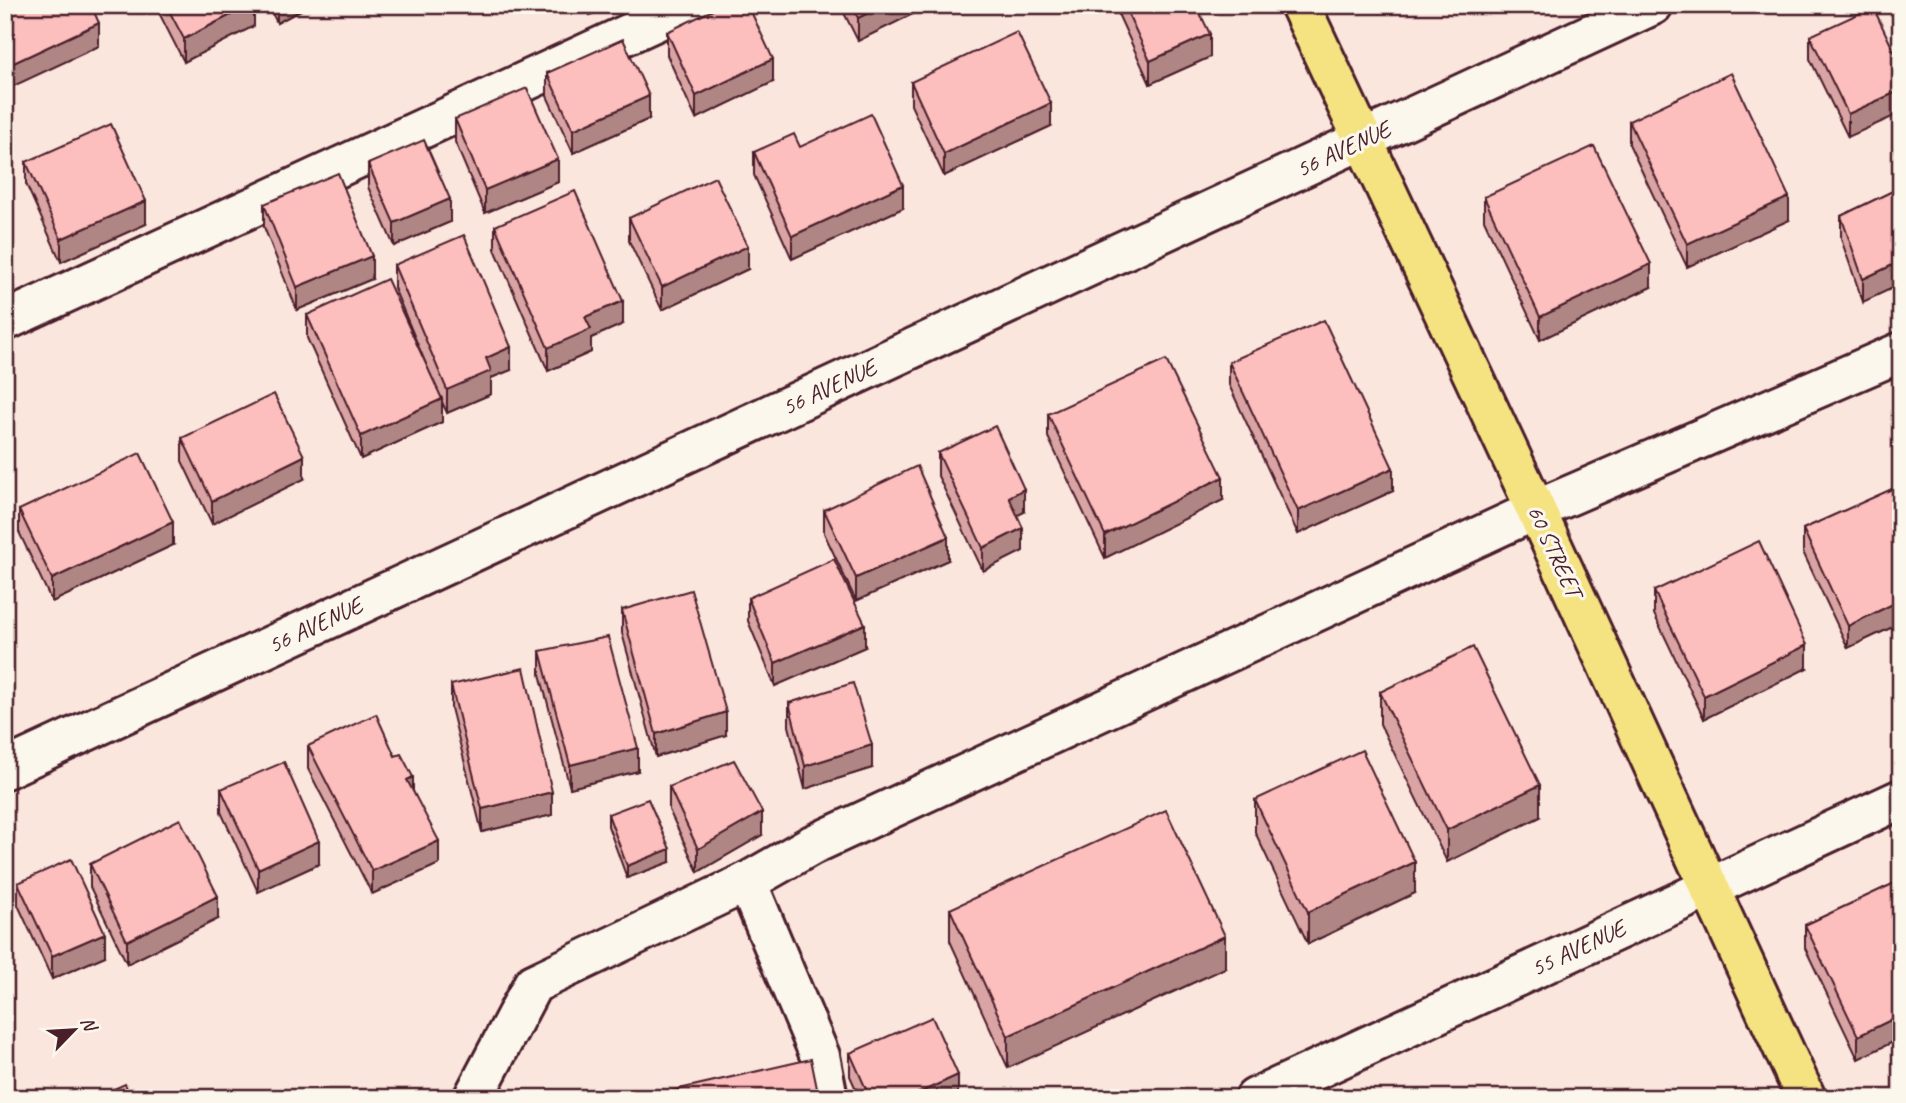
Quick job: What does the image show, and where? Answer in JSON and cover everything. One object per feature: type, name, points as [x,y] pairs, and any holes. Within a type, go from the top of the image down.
[{"type":"main road","name":"60 STREET","points":[[1300,5],[1806,1098]]},
{"type":"street","points":[[5,321],[691,5]]},
{"type":"street","name":"56 AVENUE","points":[[5,769],[1653,5]]},
{"type":"street","points":[[472,1098],[533,984],[747,882],[812,845],[1536,510],[1901,352]]},
{"type":"street","name":"55 AVENUE","points":[[1255,1098],[1901,799]]},
{"type":"street","points":[[747,882],[820,1056],[828,1098]]},
{"type":"building","points":[[5,5],[91,5],[99,23],[5,67]]},
{"type":"building","points":[[166,5],[250,5],[184,39]]},
{"type":"building","points":[[723,5],[748,5],[773,59],[696,96],[667,32]]},
{"type":"building","points":[[851,5],[884,5],[858,18]]},
{"type":"building","points":[[1124,5],[1196,5],[1210,34],[1150,61]]},
{"type":"building","points":[[1873,7],[1901,66],[1901,90],[1848,114],[1810,36]]},
{"type":"building","points":[[1017,32],[1051,103],[944,154],[911,82]]},
{"type":"building","points":[[623,39],[649,96],[573,130],[547,73]]},
{"type":"building","points":[[1731,73],[1789,197],[1687,244],[1629,121]]},
{"type":"building","points":[[527,88],[558,159],[485,190],[455,119]]},
{"type":"building","points":[[871,114],[903,185],[792,236],[754,152],[794,134],[800,147]]},
{"type":"building","points":[[111,124],[146,201],[61,239],[26,162]]},
{"type":"building","points":[[424,140],[450,199],[394,223],[368,164]]},
{"type":"building","points":[[1594,146],[1651,264],[1540,317],[1484,197]]},
{"type":"building","points":[[338,173],[372,256],[297,287],[264,204]]},
{"type":"building","points":[[715,177],[748,246],[662,287],[629,218]]},
{"type":"building","points":[[1901,187],[1901,261],[1863,279],[1841,216]]},
{"type":"building","points":[[575,191],[623,301],[585,317],[591,329],[548,348],[495,226]]},
{"type":"building","points":[[464,235],[511,347],[486,358],[491,371],[447,390],[394,265]]},
{"type":"building","points":[[387,279],[442,399],[361,436],[307,315]]},
{"type":"building","points":[[1324,320],[1393,468],[1298,511],[1229,362]]},
{"type":"building","points":[[1166,360],[1223,477],[1105,535],[1048,414]]},
{"type":"building","points":[[274,394],[304,456],[212,501],[182,438]]},
{"type":"building","points":[[995,426],[1024,489],[1009,497],[1023,528],[983,548],[938,453]]},
{"type":"building","points":[[140,453],[173,522],[52,579],[19,510]]},
{"type":"building","points":[[917,466],[948,537],[856,578],[824,510]]},
{"type":"building","points":[[1901,485],[1901,600],[1848,626],[1803,529]]},
{"type":"building","points":[[1759,541],[1807,645],[1704,696],[1654,591]]},
{"type":"building","points":[[834,559],[865,624],[775,663],[748,598]]},
{"type":"building","points":[[691,590],[726,712],[656,734],[622,610]]},
{"type":"building","points":[[608,637],[638,748],[570,765],[540,651]]},
{"type":"building","points":[[1473,647],[1540,785],[1447,830],[1380,692]]},
{"type":"building","points":[[524,668],[552,792],[482,809],[451,685]]},
{"type":"building","points":[[853,683],[872,745],[805,766],[789,703]]},
{"type":"building","points":[[376,714],[395,756],[401,754],[413,777],[407,780],[439,841],[372,871],[308,746]]},
{"type":"building","points":[[1362,750],[1415,862],[1308,912],[1255,800]]},
{"type":"building","points":[[734,760],[762,812],[698,849],[669,787]]},
{"type":"building","points":[[284,762],[319,841],[258,869],[221,789]]},
{"type":"building","points":[[648,799],[670,849],[627,866],[608,814]]},
{"type":"building","points":[[1166,810],[1225,936],[1008,1036],[950,909]]},
{"type":"building","points":[[180,819],[218,896],[127,941],[90,864]]},
{"type":"building","points":[[71,859],[105,933],[52,956],[18,883]]},
{"type":"building","points":[[1901,880],[1901,1015],[1858,1036],[1805,925]]},
{"type":"building","points":[[932,1017],[958,1075],[908,1098],[870,1098],[850,1053]]},
{"type":"building","points":[[811,1059],[819,1098],[640,1098]]},
{"type":"building","points":[[125,1084],[131,1098],[94,1098]]}]
